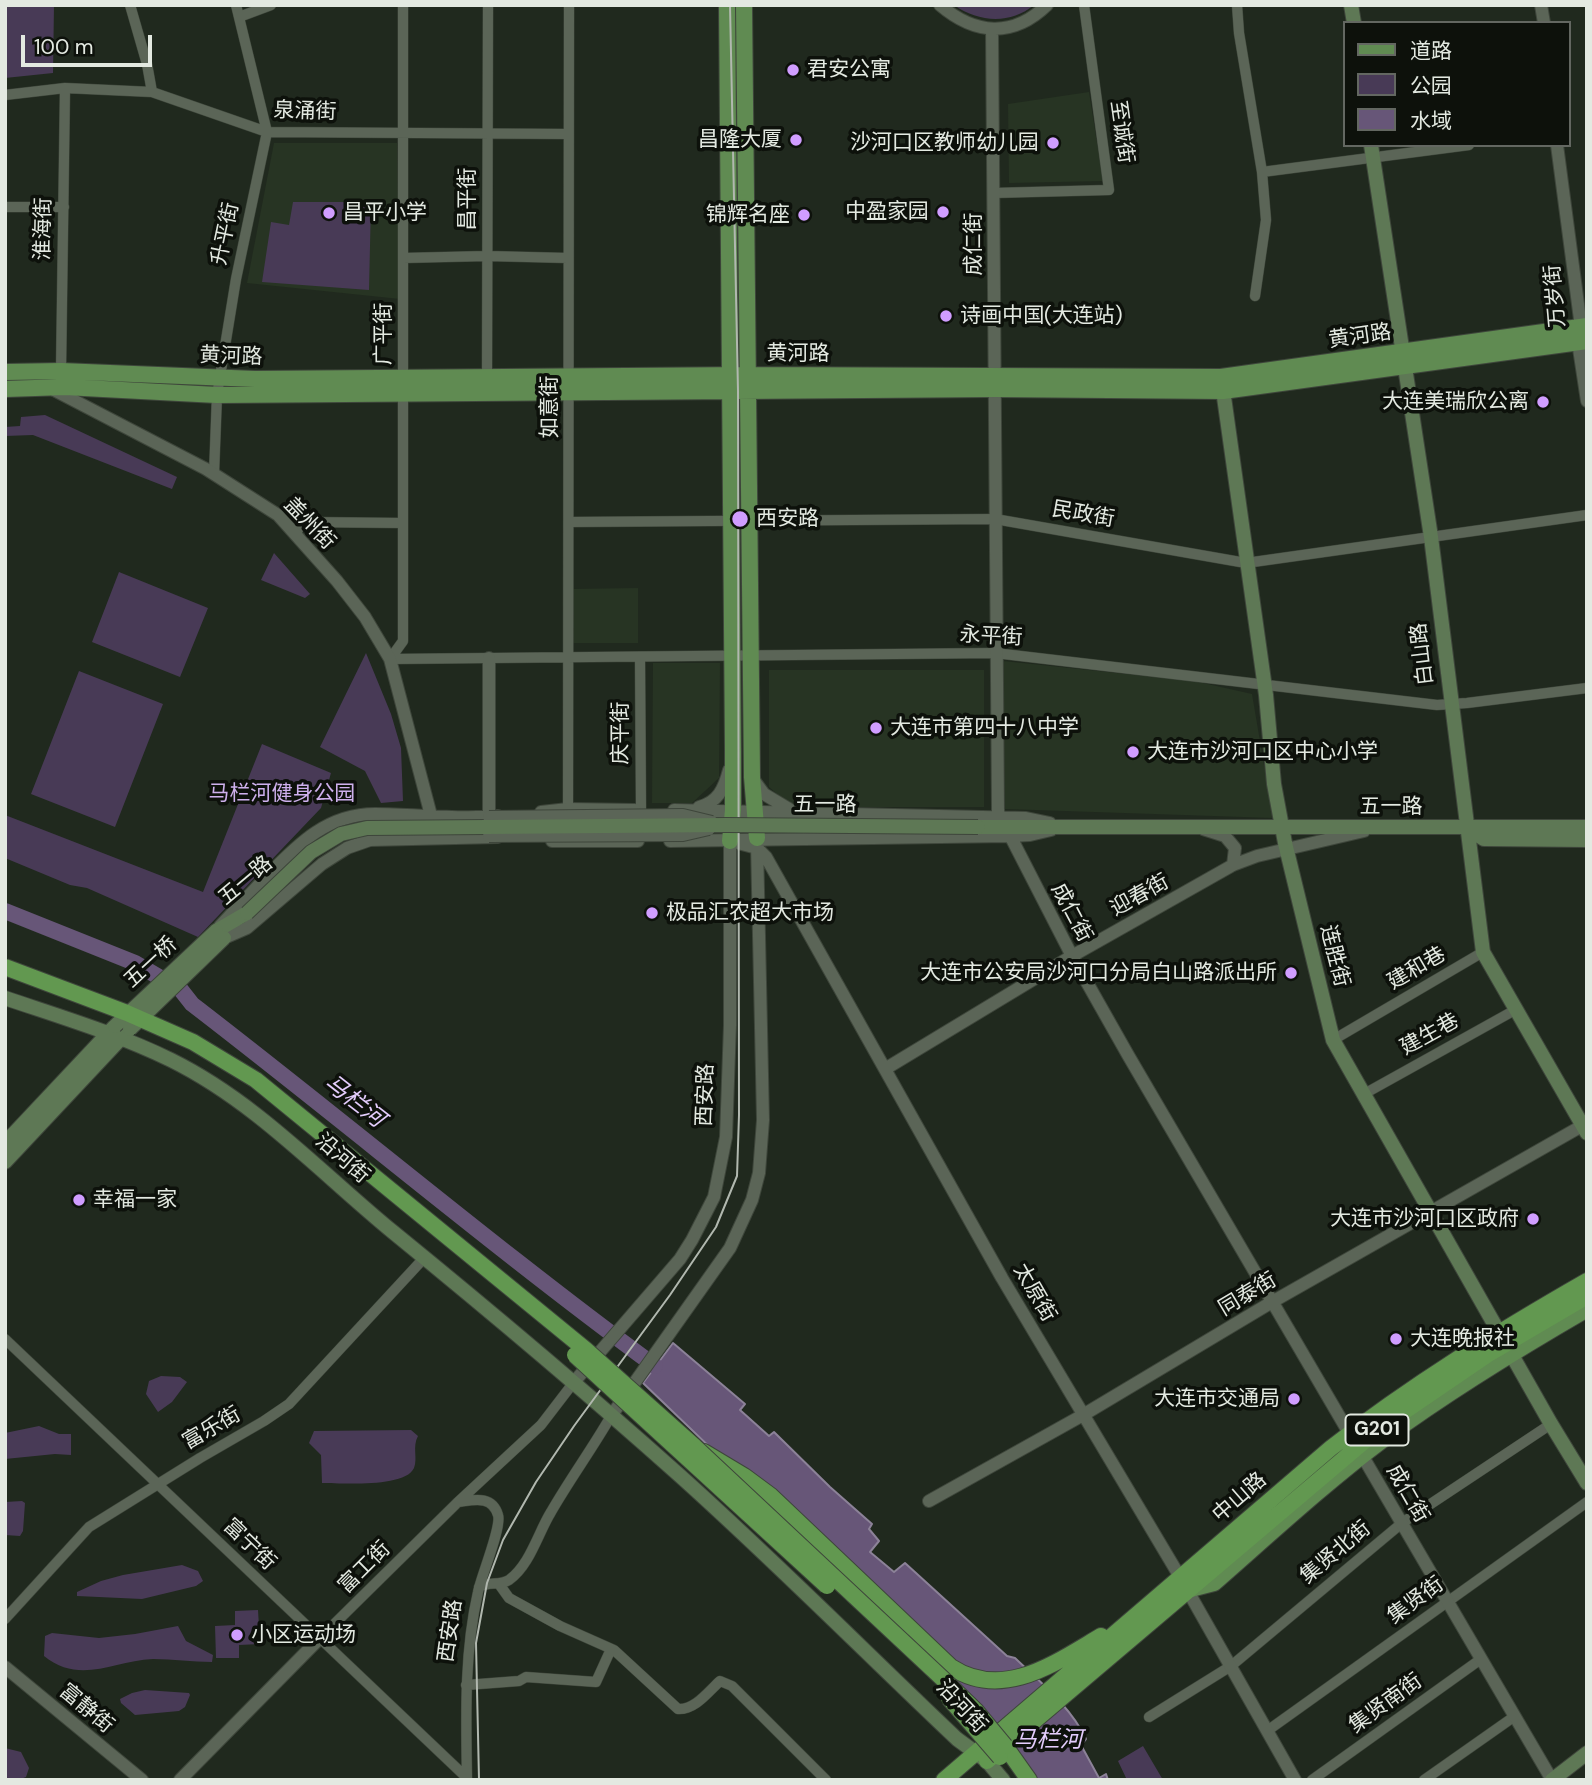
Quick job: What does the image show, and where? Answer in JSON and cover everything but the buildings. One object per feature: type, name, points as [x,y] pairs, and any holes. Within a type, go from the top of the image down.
[{"type":"highway","points":[[5,967],[127,1013],[193,1042],[257,1080],[586,1350],[695,1447],[976,1711],[1029,1780]]},
{"type":"highway","points":[[5,975],[190,1048],[252,1086],[578,1357],[952,1700],[1016,1780]]},
{"type":"highway","name":"中山路","points":[[1505,1343],[1587,1281]]},
{"type":"highway","name":"中山路","points":[[944,1780],[981,1757],[1184,1584],[1356,1445],[1372,1416],[1587,1296]]},
{"type":"highway","points":[[695,1447],[718,1459],[771,1496],[941,1658],[964,1676],[997,1682],[1030,1675],[1139,1613]]},
{"type":"highway","name":"中山路","points":[[1062,1688],[1139,1613],[1184,1584]]},
{"type":"main road","name":"西安路","points":[[727,5],[733,751],[730,825]]},
{"type":"main road","points":[[744,5],[752,777],[757,843]]},
{"type":"main road","name":"白山路","points":[[1371,152],[1431,537],[1483,952],[1585,1128]]},
{"type":"main road","name":"黄河路","points":[[5,389],[48,387],[217,395],[403,386],[569,384],[1222,384],[1583,334]]},
{"type":"main road","name":"黄河路","points":[[8,370],[403,386]]},
{"type":"main road","name":"连胜街","points":[[1222,384],[1264,684],[1274,784],[1286,849],[1333,1040],[1587,1483]]},
{"type":"main road","name":"五一路","points":[[220,934],[247,913],[311,852],[341,834],[367,828],[730,825],[1587,827]]},
{"type":"main road","name":"五一路","points":[[1467,828],[1485,839],[1587,840]]},
{"type":"main road","name":"五一桥","points":[[119,1031],[220,934]]},
{"type":"main road","name":"沿河街","points":[[5,998],[119,1031],[172,1060],[247,1108],[310,1157],[678,1474],[1003,1780]]},
{"type":"main road","points":[[5,1143],[119,1031]]},
{"type":"main road","points":[[5,1163],[119,1031]]},
{"type":"main road","points":[[1184,1584],[1214,1583],[1356,1445],[1387,1437],[1505,1343],[1587,1309]]},
{"type":"main road","points":[[1552,1780],[1587,1753]]},
{"type":"street","points":[[130,5],[152,92]]},
{"type":"street","name":"升平街","points":[[214,474],[217,395],[236,279],[267,132],[236,5]]},
{"type":"street","points":[[239,17],[271,5]]},
{"type":"street","name":"广平街","points":[[390,659],[402,641],[403,5]]},
{"type":"street","name":"昌平街","points":[[487,385],[488,5]]},
{"type":"street","name":"如意街","points":[[568,809],[569,5]]},
{"type":"street","points":[[940,5],[954,18],[972,26],[992,29],[1015,26],[1036,16],[1047,5]]},
{"type":"street","name":"至诚街","points":[[993,193],[1109,190],[1084,5]]},
{"type":"street","points":[[1237,5],[1239,33],[1262,172],[1266,220],[1255,296]]},
{"type":"street","name":"成仁街","points":[[992,29],[998,812],[1072,956],[1552,1780]]},
{"type":"street","name":"泉涌街","points":[[5,95],[65,88],[152,92],[267,132],[568,134]]},
{"type":"street","name":"淮海街","points":[[61,371],[65,88]]},
{"type":"street","points":[[1262,172],[1371,152],[1441,147]]},
{"type":"street","name":"万岁街","points":[[1557,147],[1583,334],[1587,401]]},
{"type":"street","points":[[5,207],[64,207]]},
{"type":"street","points":[[403,258],[568,258]]},
{"type":"street","name":"盖州街","points":[[8,370],[48,387],[214,474],[278,515],[337,581],[365,617],[390,659],[435,837]]},
{"type":"street","name":"民政街","points":[[569,522],[995,519],[1246,563],[1587,515]]},
{"type":"street","points":[[295,534],[303,522],[403,523]]},
{"type":"street","name":"永平街","points":[[390,659],[995,653],[1451,705],[1587,688]]},
{"type":"street","name":"庆平街","points":[[640,657],[641,810]]},
{"type":"street","points":[[489,658],[489,817]]},
{"type":"street","points":[[489,817],[568,809],[688,810],[706,805],[721,793],[733,751]]},
{"type":"street","points":[[752,777],[764,794],[790,810],[1004,827]]},
{"type":"street","points":[[688,810],[730,825],[757,843],[793,838],[1004,827]]},
{"type":"street","points":[[680,841],[730,825],[755,811],[807,812]]},
{"type":"street","points":[[220,934],[299,843],[323,826],[343,818],[358,815],[683,815],[730,825]]},
{"type":"street","points":[[220,934],[247,928],[322,864],[347,848],[370,840],[683,835],[730,825]]},
{"type":"street","name":"太原街","points":[[730,825],[757,843],[772,867],[1002,1278],[1184,1584],[1295,1780]]},
{"type":"street","name":"西安路","points":[[574,1382],[657,1286],[692,1240],[714,1197],[726,1137],[730,1025],[730,825]]},
{"type":"street","points":[[1200,828],[1225,836],[1235,848],[1233,865]]},
{"type":"street","name":"迎春街","points":[[886,1069],[1072,956],[1233,865],[1286,849],[1377,828]]},
{"type":"street","points":[[489,836],[568,842],[680,841],[722,850],[730,867]]},
{"type":"street","points":[[772,867],[774,848],[783,840],[793,838]]},
{"type":"street","points":[[757,843],[763,1120],[759,1173],[752,1199],[730,1248],[611,1416],[551,1511],[521,1568],[508,1581],[499,1584],[509,1598],[560,1626],[611,1649],[631,1664],[678,1709],[686,1710],[720,1681],[732,1686],[826,1780]]},
{"type":"street","name":"建和巷","points":[[1333,1040],[1483,952]]},
{"type":"street","name":"建生巷","points":[[1364,1094],[1515,1010]]},
{"type":"street","name":"同泰街","points":[[929,1501],[1083,1415],[1430,1212],[1585,1128]]},
{"type":"street","name":"富乐街","points":[[5,1619],[89,1527],[264,1422],[289,1404],[425,1257]]},
{"type":"street","name":"富宁街","points":[[5,1339],[467,1779]]},
{"type":"street","name":"富工街","points":[[180,1780],[458,1502],[541,1425],[574,1382]]},
{"type":"street","name":"集贤北街","points":[[1149,1717],[1231,1666],[1402,1523],[1551,1424]]},
{"type":"street","points":[[458,1502],[486,1500],[498,1513],[498,1529],[479,1587]]},
{"type":"street","name":"集贤街","points":[[1267,1731],[1587,1502]]},
{"type":"street","name":"西安路","points":[[467,1779],[466,1685],[472,1616],[479,1587],[486,1583],[499,1584]]},
{"type":"street","points":[[466,1685],[519,1681],[526,1677],[596,1682],[611,1649]]},
{"type":"street","name":"集贤南街","points":[[1312,1780],[1481,1659]]},
{"type":"street","name":"富静街","points":[[5,1667],[142,1780]]},
{"type":"street","points":[[1424,1780],[1515,1716]]},
{"type":"shaded area","name":"沙河口区教师幼儿园","points":[[1089,92],[1103,181],[1009,183],[1008,104]]},
{"type":"shaded area","name":"昌平小学","points":[[274,143],[397,143],[400,299],[247,283]]},
{"type":"shaded area","points":[[638,588],[638,643],[572,643],[572,589]]},
{"type":"shaded area","name":"大连市沙河口区中心小学","points":[[1003,661],[1194,681],[1252,694],[1273,818],[1005,809]]},
{"type":"shaded area","points":[[653,663],[720,663],[719,778],[692,803],[652,803]]},
{"type":"shaded area","name":"大连市第四十八中学","points":[[769,670],[984,670],[984,807],[792,807],[769,787]]},
{"type":"green space","points":[[5,5],[54,5],[53,73],[5,78]]},
{"type":"green space","points":[[954,5],[1034,5],[1015,16],[994,19],[973,15]]},
{"type":"green space","points":[[293,202],[371,202],[369,290],[262,282],[271,222],[289,225]]},
{"type":"green space","points":[[45,415],[177,477],[172,489],[33,435],[5,436],[5,427],[20,426],[21,417]]},
{"type":"green space","points":[[274,553],[310,594],[305,598],[261,580]]},
{"type":"green space","points":[[119,572],[208,608],[180,677],[92,642]]},
{"type":"green space","points":[[366,653],[391,714],[401,748],[403,801],[381,803],[365,771],[320,747]]},
{"type":"green space","points":[[79,671],[163,704],[115,827],[31,794]]},
{"type":"green space","name":"马栏河健身公园","points":[[262,744],[331,773],[321,808],[198,937],[87,888],[70,885],[5,858],[5,815],[203,892]]},
{"type":"green space","points":[[161,1376],[180,1377],[187,1382],[172,1402],[158,1412],[146,1394],[149,1381]]},
{"type":"green space","points":[[39,1426],[59,1434],[71,1434],[71,1455],[5,1459],[5,1433]]},
{"type":"green space","points":[[411,1430],[418,1436],[414,1468],[408,1474],[386,1482],[322,1483],[321,1455],[309,1443],[314,1431]]},
{"type":"green space","points":[[5,1502],[25,1503],[23,1531],[20,1536],[5,1535]]},
{"type":"green space","points":[[182,1565],[198,1571],[203,1581],[196,1586],[142,1599],[77,1596],[77,1592],[101,1581]]},
{"type":"green space","name":"小区运动场","points":[[258,1610],[260,1644],[239,1645],[239,1658],[216,1658],[215,1626],[235,1625],[235,1611]]},
{"type":"green space","points":[[178,1626],[186,1641],[213,1655],[212,1662],[153,1659],[84,1670],[57,1665],[44,1656],[45,1636],[52,1633],[99,1638]]},
{"type":"green space","points":[[145,1690],[190,1695],[185,1707],[179,1711],[135,1715],[121,1703],[120,1699]]},
{"type":"green space","points":[[1143,1746],[1163,1780],[1127,1780],[1118,1761]]},
{"type":"green space","points":[[5,1748],[21,1752],[29,1768],[26,1777],[5,1780]]},
{"type":"water","name":"马栏河","points":[[673,1343],[745,1404],[740,1410],[769,1436],[774,1432],[872,1524],[869,1529],[879,1541],[870,1552],[894,1572],[905,1563],[1054,1695],[1080,1727],[1086,1739],[1081,1745],[1099,1778],[1106,1774],[1108,1780],[1034,1780],[972,1699],[643,1383]]},
{"type":"waterway","name":"马栏河","points":[[5,911],[135,963],[181,990],[192,1004],[655,1366]]},
{"type":"tram line","points":[[479,1780],[476,1643],[487,1583],[503,1540],[536,1482],[574,1426],[716,1227],[737,1176],[738,391],[730,5]]},
{"type":"place","name":"君安公寓","points":[[793,70]]},
{"type":"place","name":"昌隆大厦","points":[[796,140]]},
{"type":"place","name":"沙河口区教师幼儿园","points":[[1053,143]]},
{"type":"place","name":"中盈家园","points":[[943,212]]},
{"type":"place","name":"昌平小学","points":[[329,213]]},
{"type":"place","name":"锦辉名座","points":[[804,215]]},
{"type":"place","name":"诗画中国(大连站)","points":[[946,316]]},
{"type":"place","name":"大连美瑞欣公离","points":[[1543,402]]},
{"type":"place","name":"西安路","points":[[740,519]]},
{"type":"place","name":"大连市第四十八中学","points":[[876,728]]},
{"type":"place","name":"大连市沙河口区中心小学","points":[[1133,752]]},
{"type":"place","name":"极品汇农超大市场","points":[[652,913]]},
{"type":"place","name":"大连市公安局沙河口分局白山路派出所","points":[[1291,973]]},
{"type":"place","name":"幸福一家","points":[[79,1200]]},
{"type":"place","name":"大连市沙河口区政府","points":[[1533,1219]]},
{"type":"place","name":"大连晚报社","points":[[1396,1339]]},
{"type":"place","name":"大连市交通局","points":[[1294,1399]]},
{"type":"place","name":"小区运动场","points":[[237,1635]]}]
